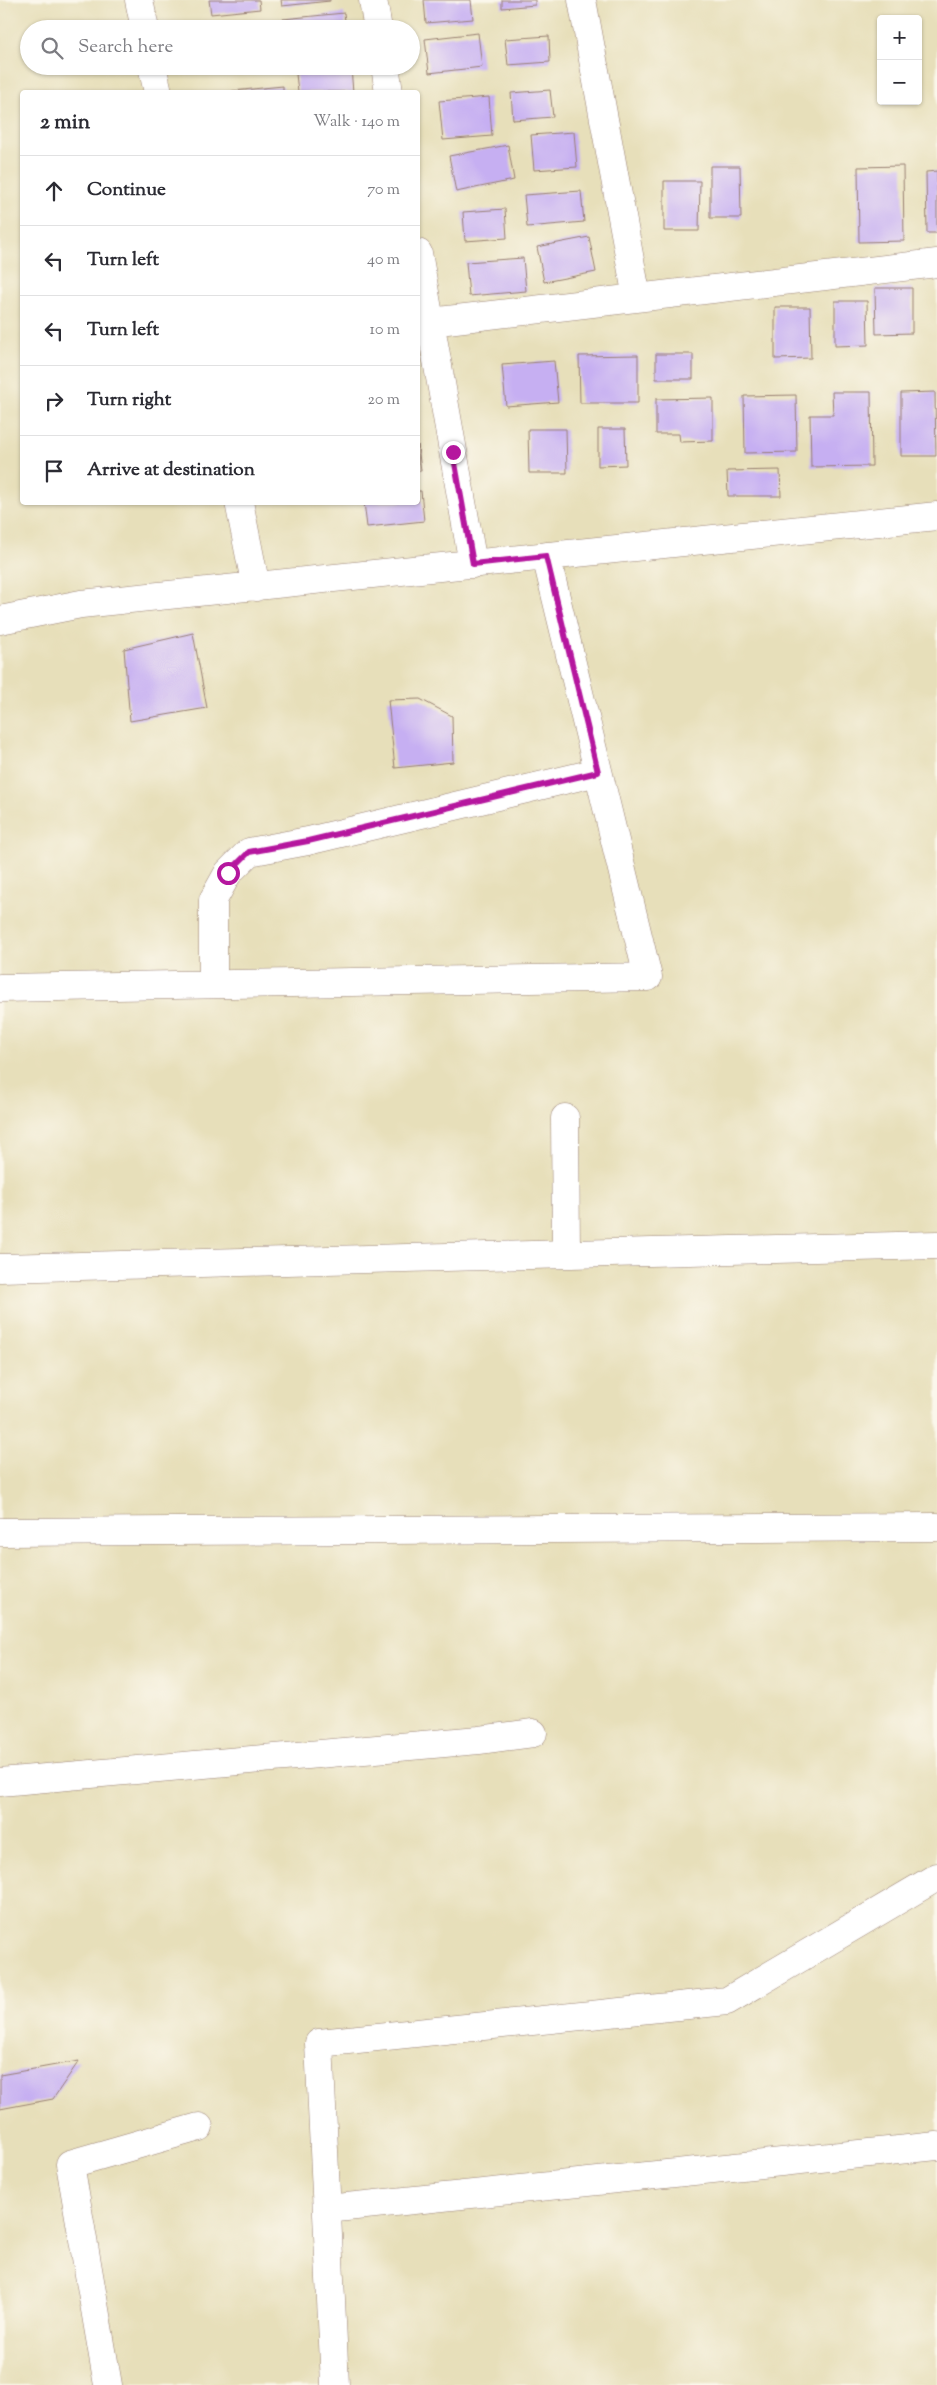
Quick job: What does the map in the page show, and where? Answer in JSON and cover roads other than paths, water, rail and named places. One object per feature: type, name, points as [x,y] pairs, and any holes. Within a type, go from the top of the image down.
[{"type":"street","points":[[139,0],[143,20]]},
{"type":"street","points":[[373,0],[376,20]]},
{"type":"street","points":[[582,0],[636,298]]},
{"type":"street","points":[[154,75],[158,90]]},
{"type":"street","points":[[386,75],[389,90]]},
{"type":"street","points":[[430,322],[937,263]]},
{"type":"street","points":[[420,264],[473,564]]},
{"type":"street","points":[[240,505],[256,587]]},
{"type":"street","points":[[0,620],[82,604],[937,516]]},
{"type":"street","points":[[0,988],[648,977],[546,556]]},
{"type":"street","points":[[213,984],[213,900],[228,873],[249,852],[308,841],[598,772]]},
{"type":"street","points":[[565,1118],[566,1254]]},
{"type":"street","points":[[0,1268],[937,1245]]},
{"type":"street","points":[[0,1532],[937,1526]]},
{"type":"street","points":[[0,1782],[479,1740],[533,1733]]},
{"type":"street","points":[[335,2385],[319,2043],[727,2001],[937,1877]]},
{"type":"street","points":[[108,2385],[70,2164],[199,2128]]},
{"type":"street","points":[[327,2209],[937,2146]]}]
